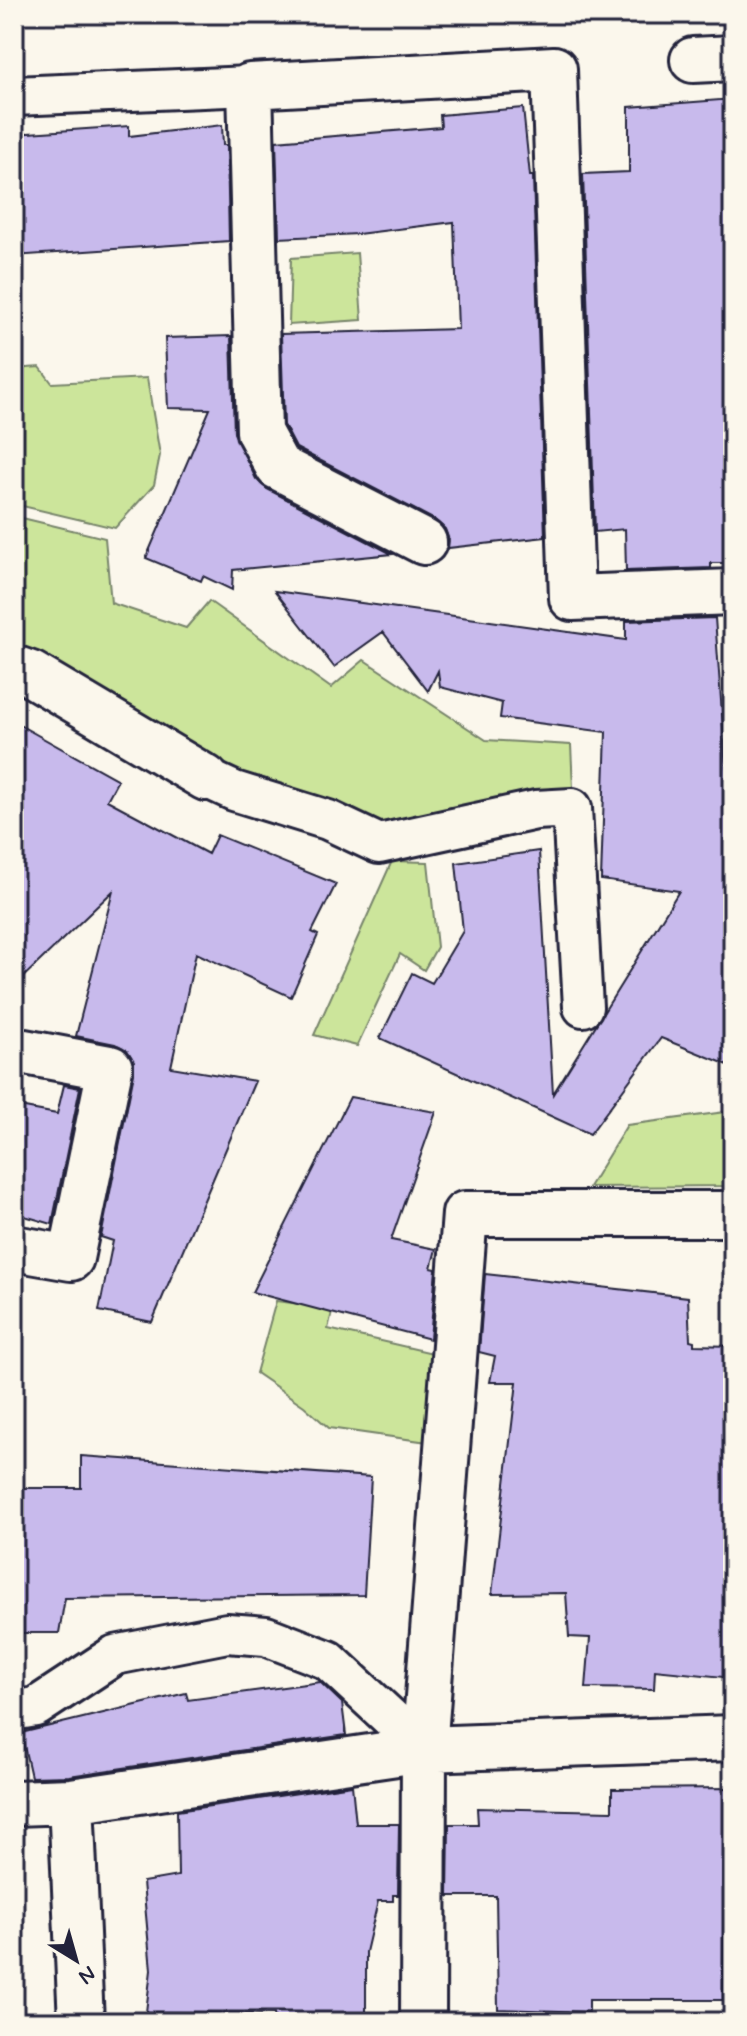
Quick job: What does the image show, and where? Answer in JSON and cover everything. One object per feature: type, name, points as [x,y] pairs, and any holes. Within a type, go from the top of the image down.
[{"type":"street","points":[[424,542],[278,467],[259,432],[250,86],[554,69],[572,598],[733,592]]},
{"type":"street","points":[[14,668],[31,674],[206,778]]},
{"type":"street","points":[[14,1050],[110,1068],[71,1258],[14,1248]]},
{"type":"street","points":[[423,2022],[424,1749],[465,1214],[733,1214]]},
{"type":"street","points":[[14,1803],[71,1801],[424,1749],[733,1738]]},
{"type":"street","points":[[71,1801],[81,2022]]},
{"type":"lane","points":[[14,96],[250,86]]},
{"type":"lane","points":[[206,778],[234,791],[328,820],[379,844],[536,810],[572,808],[583,1007]]},
{"type":"lane","points":[[14,1708],[36,1707],[115,1655],[227,1633],[266,1636],[328,1660],[424,1749]]},
{"type":"green space","points":[[357,253],[362,320],[289,325],[291,258]]},
{"type":"green space","points":[[40,367],[52,383],[147,378],[160,455],[154,485],[115,528],[14,504],[14,369]]},
{"type":"green space","points":[[14,516],[105,538],[111,603],[186,628],[209,601],[331,688],[364,660],[486,740],[571,745],[573,788],[379,831],[210,767],[14,655]]},
{"type":"green space","points":[[392,861],[428,862],[437,947],[424,970],[400,954],[357,1046],[314,1035]]},
{"type":"green space","points":[[733,1105],[733,1186],[589,1187],[627,1125],[725,1112]]},
{"type":"green space","points":[[276,1301],[333,1308],[328,1329],[437,1354],[428,1442],[329,1428],[304,1406],[256,1373]]},
{"type":"building","points":[[733,99],[733,563],[711,563],[711,568],[626,571],[625,529],[595,532],[583,174],[629,172],[629,107]]},
{"type":"building","points":[[523,108],[530,176],[533,176],[545,537],[448,548],[445,529],[435,520],[296,448],[284,425],[281,334],[458,329],[454,222],[358,234],[279,238],[276,141],[441,127],[440,115]]},
{"type":"building","points":[[222,125],[223,145],[227,145],[229,241],[14,256],[14,134],[129,126],[129,136]]},
{"type":"building","points":[[231,336],[234,433],[256,479],[267,489],[392,554],[233,570],[232,590],[203,576],[201,581],[146,558],[210,409],[168,408],[165,338]]},
{"type":"building","points":[[275,591],[626,640],[626,621],[715,618],[729,810],[733,803],[733,1067],[661,1038],[590,1134],[380,1038],[412,973],[432,983],[463,931],[456,863],[539,851],[553,1094],[679,891],[601,880],[606,732],[500,718],[502,703],[440,687],[438,671],[428,691],[383,632],[334,667]]},
{"type":"building","points":[[14,722],[118,780],[107,800],[208,854],[217,835],[336,884],[312,932],[318,935],[291,997],[196,953],[171,1067],[255,1081],[152,1322],[99,1311],[113,1241],[101,1237],[134,1061],[127,1050],[115,1044],[76,1036],[113,891],[14,986]]},
{"type":"building","points":[[64,1085],[80,1088],[52,1224],[14,1213],[14,1106],[57,1114]]},
{"type":"building","points":[[350,1097],[436,1112],[391,1240],[436,1249],[431,1268],[436,1269],[430,1339],[252,1292]]},
{"type":"building","points":[[485,1274],[688,1297],[690,1340],[694,1341],[694,1345],[733,1346],[733,1678],[655,1670],[654,1689],[586,1688],[590,1638],[569,1637],[566,1593],[492,1594],[517,1382],[490,1382],[495,1356],[479,1352]]},
{"type":"building","points":[[81,1456],[371,1477],[364,1595],[65,1598],[59,1633],[14,1633],[14,1488],[81,1488]]},
{"type":"building","points":[[320,1682],[342,1703],[346,1735],[69,1776],[31,1777],[21,1733],[186,1693],[188,1700]]},
{"type":"building","points":[[352,1785],[356,1824],[399,1824],[398,1895],[393,1895],[393,1901],[378,1901],[366,1952],[366,2022],[275,2022],[274,2014],[146,2012],[151,1970],[143,1882],[178,1876],[177,1811]]},
{"type":"building","points":[[733,1788],[733,1847],[725,1848],[723,2000],[589,2000],[589,2012],[498,2009],[496,1896],[448,1896],[449,1824],[478,1824],[477,1808],[612,1811],[612,1789]]}]
